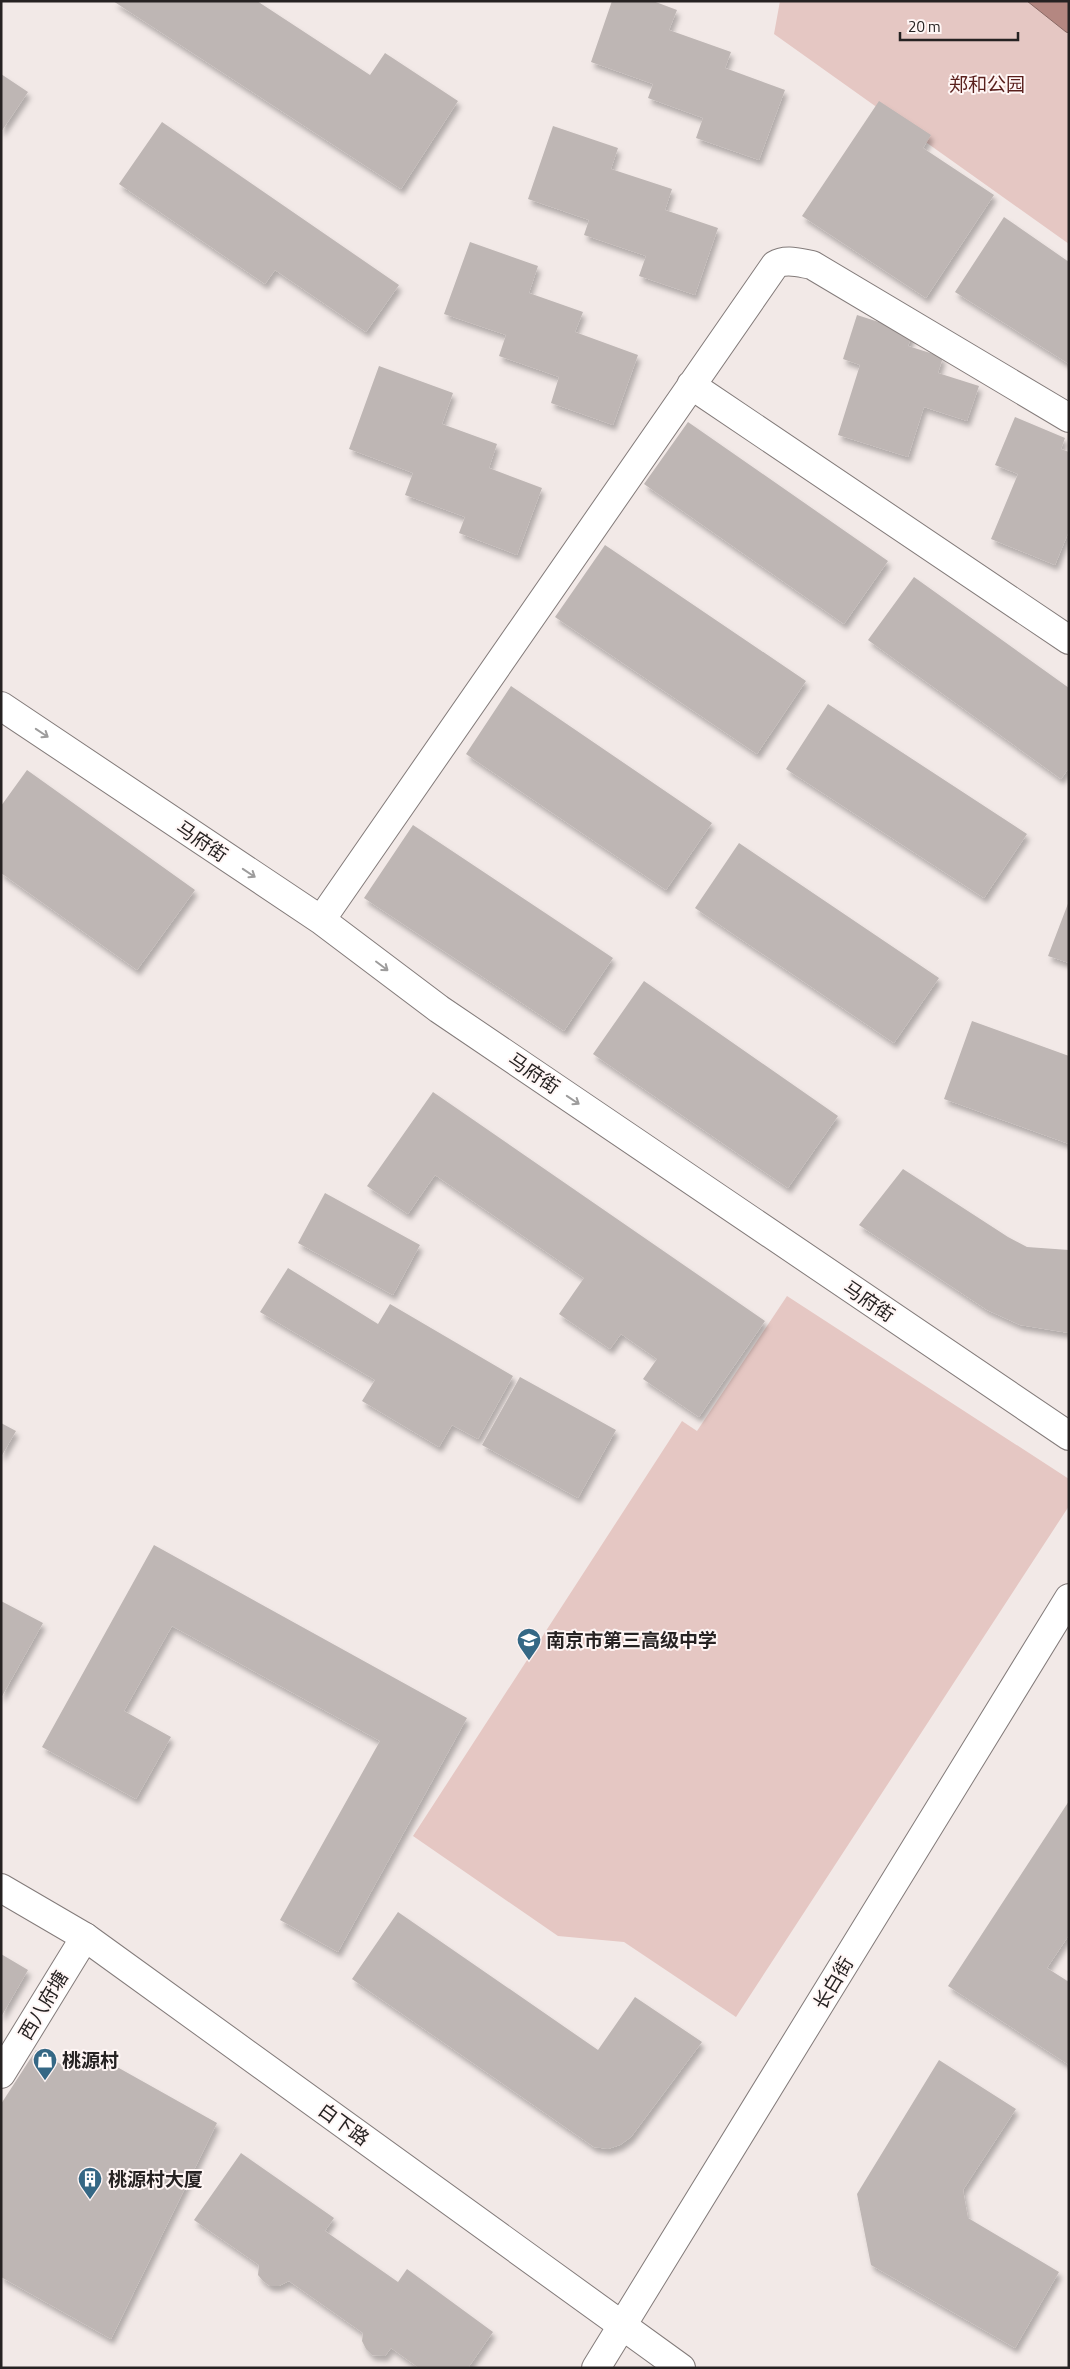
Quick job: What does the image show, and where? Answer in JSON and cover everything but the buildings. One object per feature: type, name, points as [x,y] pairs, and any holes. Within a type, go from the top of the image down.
[{"type":"street","points":[[321,920],[775,264],[780,262],[797,262],[812,265],[1069,418]]},
{"type":"street","points":[[692,385],[1069,640]]},
{"type":"street","name":"马府街","points":[[1,706],[321,920],[439,1009],[1069,1436]]},
{"type":"street","name":"长白街","points":[[596,2368],[1069,1598]]},
{"type":"street","name":"白下路","points":[[1,1888],[85,1937],[681,2368]]},
{"type":"street","name":"西八府塘","points":[[1,2074],[85,1937]]},
{"type":"green space","name":"郑和公园","points":[[780,1],[1069,1],[1069,244],[774,34]]},
{"type":"green space","points":[[787,1296],[1069,1479],[1069,1506],[736,2017],[624,1942],[558,1936],[413,1836],[682,1421],[697,1431]]},
{"type":"shaded area","points":[[1027,1],[1069,1],[1069,33],[1066,32]]},
{"type":"place","name":"南京市第三高级中学","points":[[529,1661]]},
{"type":"place","name":"桃源村","points":[[45,2081]]},
{"type":"place","name":"桃源村大厦","points":[[90,2200]]}]
